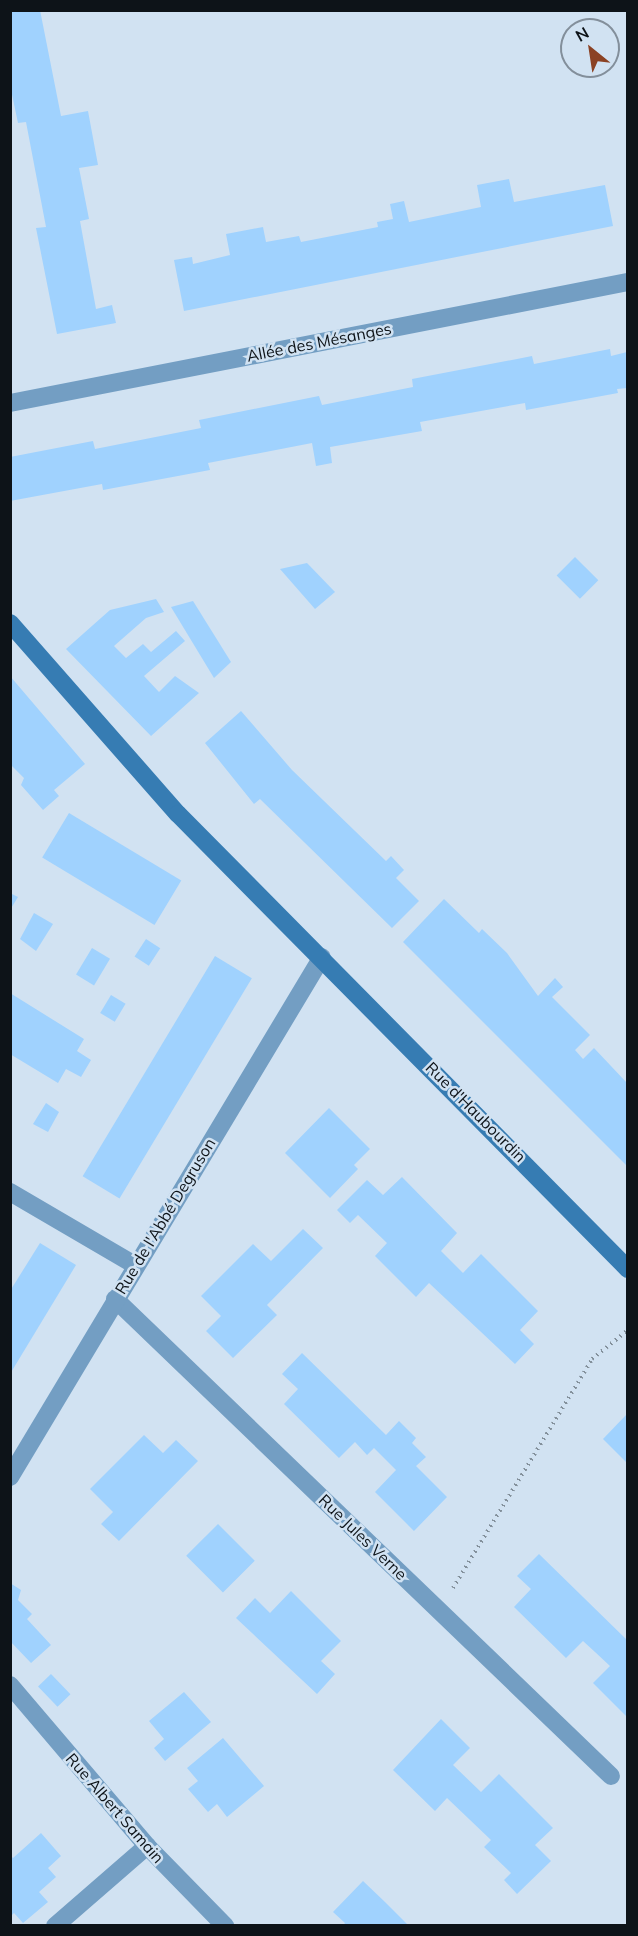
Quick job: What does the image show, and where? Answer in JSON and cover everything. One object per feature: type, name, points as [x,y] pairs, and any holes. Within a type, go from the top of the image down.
[{"type":"street","name":"Allée des Mésanges","points":[[11,398],[627,282]]},
{"type":"street","name":"Rue d'Haubourdin","points":[[13,626],[147,781],[627,1269]]},
{"type":"street","name":"Rue de l'Abbé Degruson","points":[[10,1477],[135,1265],[322,957]]},
{"type":"street","points":[[10,1192],[135,1265]]},
{"type":"street","name":"Rue Jules Verne","points":[[115,1299],[611,1776]]},
{"type":"street","name":"Rue Albert Samain","points":[[10,1685],[147,1846],[225,1926]]},
{"type":"street","points":[[55,1926],[147,1846]]},
{"type":"path","points":[[440,1611],[592,1359],[627,1330]]},
{"type":"building","points":[[10,10],[40,10],[61,116],[88,111],[98,165],[79,168],[89,219],[80,221],[96,309],[112,305],[116,323],[57,334],[36,228],[46,227],[26,122],[18,123],[10,85]]},
{"type":"building","points":[[509,179],[514,202],[605,185],[613,226],[184,311],[174,260],[192,257],[193,264],[230,255],[226,234],[263,227],[266,242],[299,236],[301,242],[378,227],[377,222],[393,219],[390,204],[404,201],[409,222],[481,207],[477,185]]},
{"type":"building","points":[[610,349],[611,356],[627,352],[627,388],[617,389],[618,393],[526,410],[525,403],[420,422],[422,431],[330,447],[332,463],[316,466],[312,443],[208,463],[210,470],[103,490],[102,484],[10,501],[10,457],[93,441],[95,449],[201,428],[199,420],[319,396],[322,405],[413,387],[412,379],[532,356],[534,364]]},
{"type":"building","points":[[575,557],[598,580],[580,599],[557,575]]},
{"type":"building","points":[[307,563],[335,592],[315,609],[280,569]]},
{"type":"building","points":[[156,599],[164,612],[146,618],[114,646],[126,658],[143,644],[151,652],[176,631],[185,641],[144,676],[159,692],[175,676],[199,693],[151,736],[66,649],[110,610]]},
{"type":"building","points":[[193,601],[231,662],[214,678],[171,607]]},
{"type":"building","points":[[10,676],[85,764],[54,790],[59,796],[43,810],[21,785],[24,778],[10,764]]},
{"type":"building","points":[[241,711],[292,770],[386,861],[391,856],[404,870],[396,878],[419,901],[392,928],[260,799],[254,804],[205,743]]},
{"type":"building","points":[[69,813],[181,880],[155,925],[42,858]]},
{"type":"building","points":[[10,893],[18,897],[10,910]]},
{"type":"building","points":[[444,899],[479,933],[482,929],[507,953],[538,996],[555,978],[563,987],[552,997],[590,1035],[575,1050],[583,1059],[594,1048],[627,1083],[627,1166],[403,942]]},
{"type":"building","points":[[34,913],[53,924],[36,951],[20,939]]},
{"type":"building","points":[[146,939],[160,948],[149,966],[135,957]]},
{"type":"building","points":[[92,948],[110,959],[94,985],[76,975]]},
{"type":"building","points":[[215,956],[252,978],[119,1198],[83,1176]]},
{"type":"building","points":[[10,993],[84,1039],[77,1051],[91,1060],[81,1077],[66,1069],[58,1083],[10,1054]]},
{"type":"building","points":[[111,995],[126,1004],[115,1022],[100,1013]]},
{"type":"building","points":[[46,1103],[59,1112],[48,1132],[33,1124]]},
{"type":"building","points":[[329,1108],[370,1149],[354,1165],[358,1169],[330,1198],[285,1153]]},
{"type":"building","points":[[402,1177],[457,1233],[441,1251],[463,1273],[481,1254],[538,1311],[520,1330],[534,1344],[515,1364],[429,1283],[416,1297],[375,1256],[387,1243],[358,1215],[350,1223],[337,1210],[367,1180],[383,1195]]},
{"type":"building","points":[[303,1229],[323,1248],[267,1305],[277,1315],[233,1358],[206,1331],[221,1316],[201,1296],[253,1244],[271,1261]]},
{"type":"building","points":[[40,1243],[76,1265],[10,1374],[10,1291]]},
{"type":"building","points":[[302,1353],[386,1435],[399,1421],[416,1438],[412,1443],[426,1457],[416,1466],[447,1497],[414,1531],[375,1492],[396,1470],[374,1448],[367,1455],[355,1442],[339,1458],[284,1404],[298,1389],[282,1374]]},
{"type":"building","points":[[627,1414],[627,1463],[603,1439]]},
{"type":"building","points":[[144,1435],[163,1453],[176,1440],[198,1461],[119,1541],[101,1524],[113,1512],[90,1489]]},
{"type":"building","points":[[218,1524],[255,1561],[223,1593],[186,1556]]},
{"type":"building","points":[[539,1554],[627,1640],[627,1717],[593,1683],[610,1666],[583,1641],[566,1658],[514,1607],[531,1589],[517,1576]]},
{"type":"building","points":[[10,1583],[21,1590],[18,1600],[32,1614],[27,1619],[51,1645],[31,1663],[10,1641]]},
{"type":"building","points":[[291,1591],[341,1641],[321,1661],[335,1674],[317,1694],[236,1618],[255,1598],[270,1613]]},
{"type":"building","points":[[51,1674],[70,1694],[58,1707],[38,1687]]},
{"type":"building","points":[[184,1692],[211,1722],[165,1761],[154,1748],[164,1739],[149,1721]]},
{"type":"building","points":[[441,1719],[470,1748],[453,1765],[481,1792],[499,1774],[553,1828],[535,1845],[551,1861],[517,1894],[504,1880],[511,1873],[484,1847],[491,1840],[447,1798],[435,1811],[393,1770]]},
{"type":"building","points":[[223,1738],[264,1786],[227,1817],[217,1804],[208,1812],[188,1789],[198,1781],[187,1768]]},
{"type":"building","points":[[41,1833],[61,1856],[48,1868],[56,1877],[39,1892],[48,1902],[23,1923],[14,1913],[10,1917],[10,1855],[13,1858]]},
{"type":"building","points":[[363,1881],[409,1926],[343,1926],[345,1923],[333,1912]]}]
